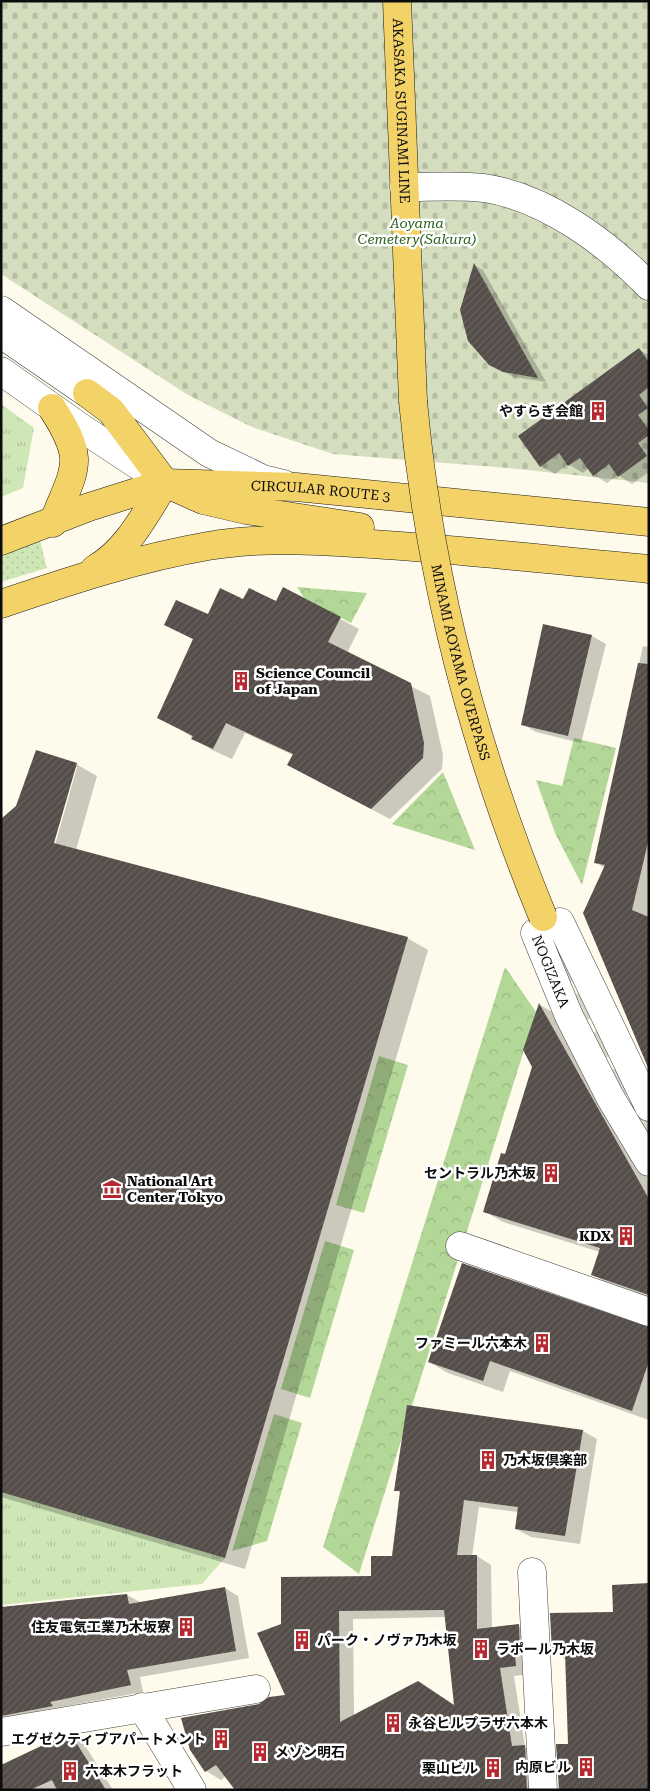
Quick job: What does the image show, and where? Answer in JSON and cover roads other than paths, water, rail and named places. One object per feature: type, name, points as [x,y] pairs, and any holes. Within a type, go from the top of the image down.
[{"type":"main road","name":"AKASAKA SUGINAMI LINE","points":[[397,1],[412,401]]},
{"type":"main road","points":[[86,393],[111,411],[165,483],[203,500],[246,510],[480,546],[491,552]]},
{"type":"main road","name":"MINAMI AOYAMA OVERPASS","points":[[412,401],[426,515],[458,664],[478,738],[502,810],[543,916]]},
{"type":"main road","points":[[52,408],[69,434],[74,448],[75,467],[53,523]]},
{"type":"main road","name":"CIRCULAR ROUTE 3","points":[[1,542],[53,523],[89,507],[165,483],[296,487],[649,522]]},
{"type":"main road","points":[[77,579],[109,561],[123,547],[165,483]]},
{"type":"main road","points":[[1,604],[112,568],[209,546],[265,541],[334,541],[491,552],[649,569]]},
{"type":"street","points":[[404,187],[484,188],[510,194],[548,210],[604,244],[649,286]]},
{"type":"street","points":[[1,310],[209,453],[264,479],[296,487]]},
{"type":"street","points":[[1,334],[86,393]]},
{"type":"street","points":[[1,371],[52,408],[165,483]]},
{"type":"street","name":"NOGIZAKA","points":[[649,1107],[560,922],[535,933],[573,1024],[610,1097],[649,1162]]},
{"type":"street","points":[[460,1246],[649,1312]]},
{"type":"street","points":[[532,1572],[543,1790]]},
{"type":"street","points":[[1,1732],[256,1689]]},
{"type":"street","points":[[142,1707],[192,1790]]},
{"type":"tunnel","points":[[543,917],[593,1027],[649,1134]]},
{"type":"place","name":"やすらぎ会館","points":[[598,411]]},
{"type":"place","name":"Science Council of Japan","points":[[241,681]]},
{"type":"place","name":"セントラル乃木坂","points":[[551,1173]]},
{"type":"place","name":"National Art Center Tokyo","points":[[112,1189]]},
{"type":"place","name":"KDX","points":[[626,1236]]},
{"type":"place","name":"ファミール六本木","points":[[542,1343]]},
{"type":"place","name":"乃木坂倶楽部","points":[[488,1460]]},
{"type":"place","name":"住友電気工業乃木坂寮","points":[[186,1627]]},
{"type":"place","name":"パーク・ノヴァ乃木坂","points":[[302,1640]]},
{"type":"place","name":"ラポール乃木坂","points":[[481,1649]]},
{"type":"place","name":"永谷ヒルプラザ六本木","points":[[393,1723]]},
{"type":"place","name":"エグゼクティブアパートメント","points":[[221,1739]]},
{"type":"place","name":"メゾン明石","points":[[260,1752]]},
{"type":"place","name":"内原ビル","points":[[586,1767]]},
{"type":"place","name":"栗山ビル","points":[[493,1768]]},
{"type":"place","name":"六本木フラット","points":[[70,1771]]},
{"type":"park label","name":"Aoyama Cemetery(Sakura)","points":[[417,232]]}]
